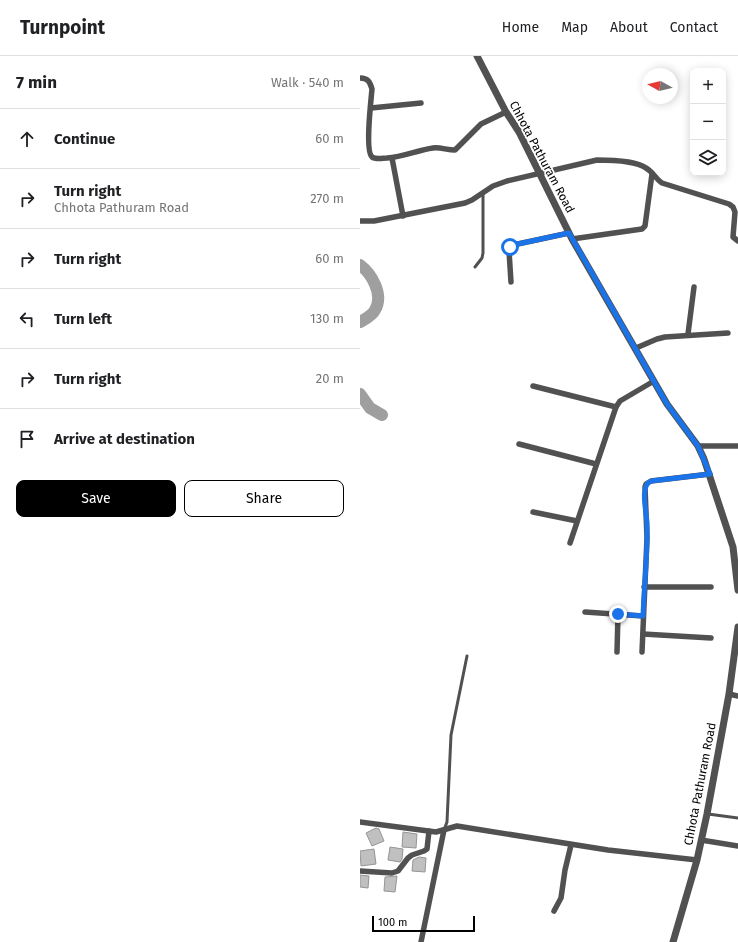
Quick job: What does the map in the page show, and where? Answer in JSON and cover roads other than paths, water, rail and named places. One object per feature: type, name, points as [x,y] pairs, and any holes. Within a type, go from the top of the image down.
[{"type":"street","name":"Chhota Pathuram Road","points":[[477,56],[506,112],[519,132],[571,236],[654,381],[676,417],[698,446],[710,474],[735,547],[738,590]]},
{"type":"street","points":[[360,78],[368,80],[372,89],[369,140],[372,157],[377,159],[392,158],[432,148],[454,150],[481,124],[506,112]]},
{"type":"street","points":[[371,108],[421,103]]},
{"type":"street","points":[[392,158],[403,216]]},
{"type":"street","points":[[360,221],[374,222],[465,203],[472,200],[483,191],[507,181],[597,160],[610,160],[624,161],[645,167],[662,183],[729,204],[733,207],[735,212],[733,237],[738,241]]},
{"type":"street","points":[[510,282],[509,251],[510,247],[513,245],[571,236],[642,229],[645,226],[652,174]]},
{"type":"street","points":[[688,334],[694,287]]},
{"type":"street","points":[[636,348],[657,339],[688,334],[728,333]]},
{"type":"street","points":[[570,543],[616,406],[620,401],[654,381]]},
{"type":"street","points":[[533,386],[616,406]]},
{"type":"street","points":[[518,444],[596,464]]},
{"type":"street","points":[[698,446],[738,446]]},
{"type":"street","points":[[642,652],[647,524],[644,490],[646,484],[651,481],[710,474]]},
{"type":"street","points":[[533,512],[577,521]]},
{"type":"street","points":[[644,587],[711,587]]},
{"type":"street","points":[[585,612],[643,616]]},
{"type":"street","points":[[617,652],[618,614]]},
{"type":"street","name":"Chhota Pathuram Road","points":[[673,942],[707,814],[729,694],[738,627]]},
{"type":"street","points":[[643,634],[711,638]]},
{"type":"street","points":[[729,694],[738,696]]},
{"type":"street","points":[[360,822],[436,832],[457,826],[571,845],[696,860]]},
{"type":"street","points":[[421,942],[444,830]]},
{"type":"street","points":[[360,871],[398,872],[412,855],[427,849],[429,831]]},
{"type":"street","points":[[701,840],[738,846]]},
{"type":"street","points":[[554,911],[561,898],[565,870],[571,845]]},
{"type":"lane","points":[[475,267],[482,258],[483,253],[483,191]]},
{"type":"lane","points":[[444,830],[447,822],[451,735],[467,656]]},
{"type":"lane","points":[[707,814],[738,818]]},
{"type":"waterway","points":[[360,265],[372,279],[378,298],[374,312],[360,322]]},
{"type":"waterway","points":[[360,394],[370,408],[382,415]]}]
